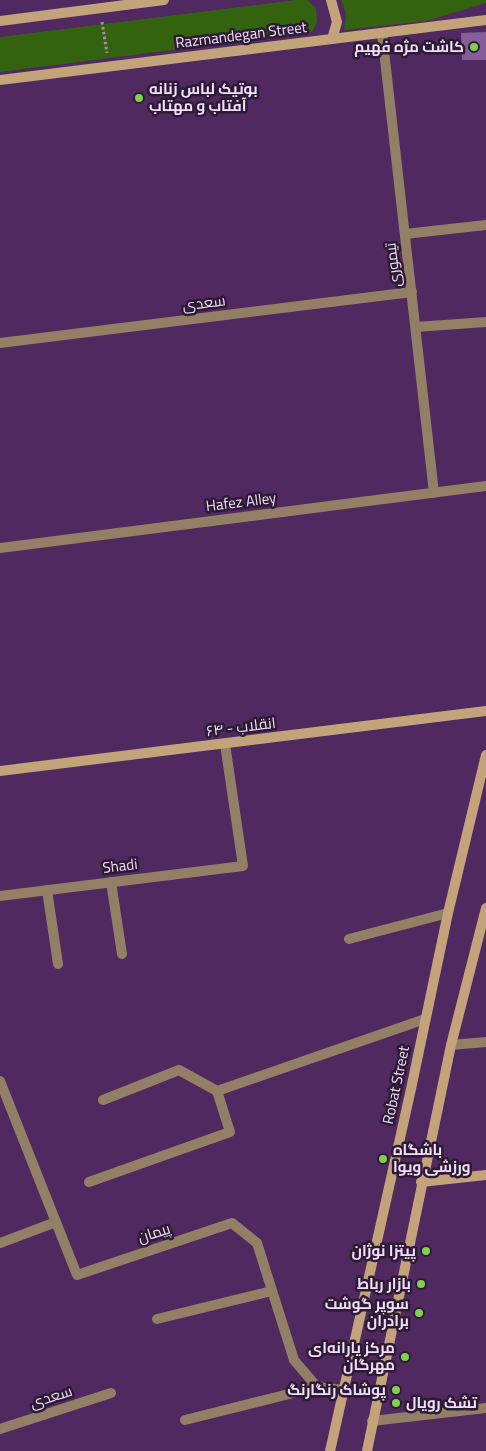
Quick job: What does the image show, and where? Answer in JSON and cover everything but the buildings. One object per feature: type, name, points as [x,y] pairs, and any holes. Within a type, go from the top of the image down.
[{"type":"main road","points":[[0,19],[100,8],[116,3],[164,0]]},
{"type":"main road","points":[[331,0],[337,22],[332,39]]},
{"type":"main road","name":"Razmandegan Street","points":[[0,80],[486,20]]},
{"type":"main road","name":"انقلاب - ۶۴","points":[[0,771],[486,710]]},
{"type":"main road","name":"Robat Street","points":[[330,1451],[411,1089],[448,913],[486,755]]},
{"type":"main road","points":[[366,1451],[451,1045],[485,915]]},
{"type":"main road","points":[[422,1182],[486,1175]]},
{"type":"street","name":"تیموری","points":[[382,33],[434,493]]},
{"type":"street","points":[[405,234],[486,225]]},
{"type":"street","name":"سعدی","points":[[0,344],[412,292]]},
{"type":"street","points":[[416,327],[486,322]]},
{"type":"street","name":"Hafez Alley","points":[[0,548],[486,486]]},
{"type":"street","name":"Shadi","points":[[0,896],[243,866],[225,744]]},
{"type":"street","points":[[111,882],[122,954]]},
{"type":"street","points":[[47,890],[58,964]]},
{"type":"street","points":[[350,939],[448,913]]},
{"type":"street","points":[[216,1091],[425,1019]]},
{"type":"street","points":[[451,1045],[486,1042]]},
{"type":"street","points":[[89,1182],[230,1132],[216,1091],[179,1070],[103,1100]]},
{"type":"street","name":"پیمان","points":[[0,1081],[77,1275],[232,1223],[257,1243],[294,1360],[317,1387]]},
{"type":"street","points":[[0,1243],[56,1222]]},
{"type":"street","points":[[157,1319],[272,1291]]},
{"type":"street","points":[[185,1420],[317,1387],[343,1390]]},
{"type":"street","name":"سعدی","points":[[0,1429],[111,1393]]},
{"type":"street","points":[[372,1421],[486,1408]]},
{"type":"path","points":[[100,8],[109,66]]},
{"type":"green space","points":[[307,0],[316,8],[317,22],[312,32],[0,72],[0,37]]},
{"type":"green space","points":[[341,0],[486,0],[486,3],[426,21],[344,30],[346,14]]},
{"type":"place","name":"کاشت مژه فهیم","points":[[474,47]]},
{"type":"place","name":"بوتیک لباس زنانه آفتاب و مهتاب","points":[[139,98]]},
{"type":"place","name":"باشگاه ورزشی ویوا","points":[[383,1159]]},
{"type":"place","name":"پیتزا نوژان","points":[[426,1251]]},
{"type":"place","name":"بازار رباط","points":[[421,1284]]},
{"type":"place","name":"سوپر گوشت برادران","points":[[419,1313]]},
{"type":"place","name":"مرکز یارانه‌ای مهرگان","points":[[405,1357]]},
{"type":"place","name":"پوشاک رنگارنگ","points":[[396,1390]]},
{"type":"place","name":"تشک رویال","points":[[396,1403]]}]
